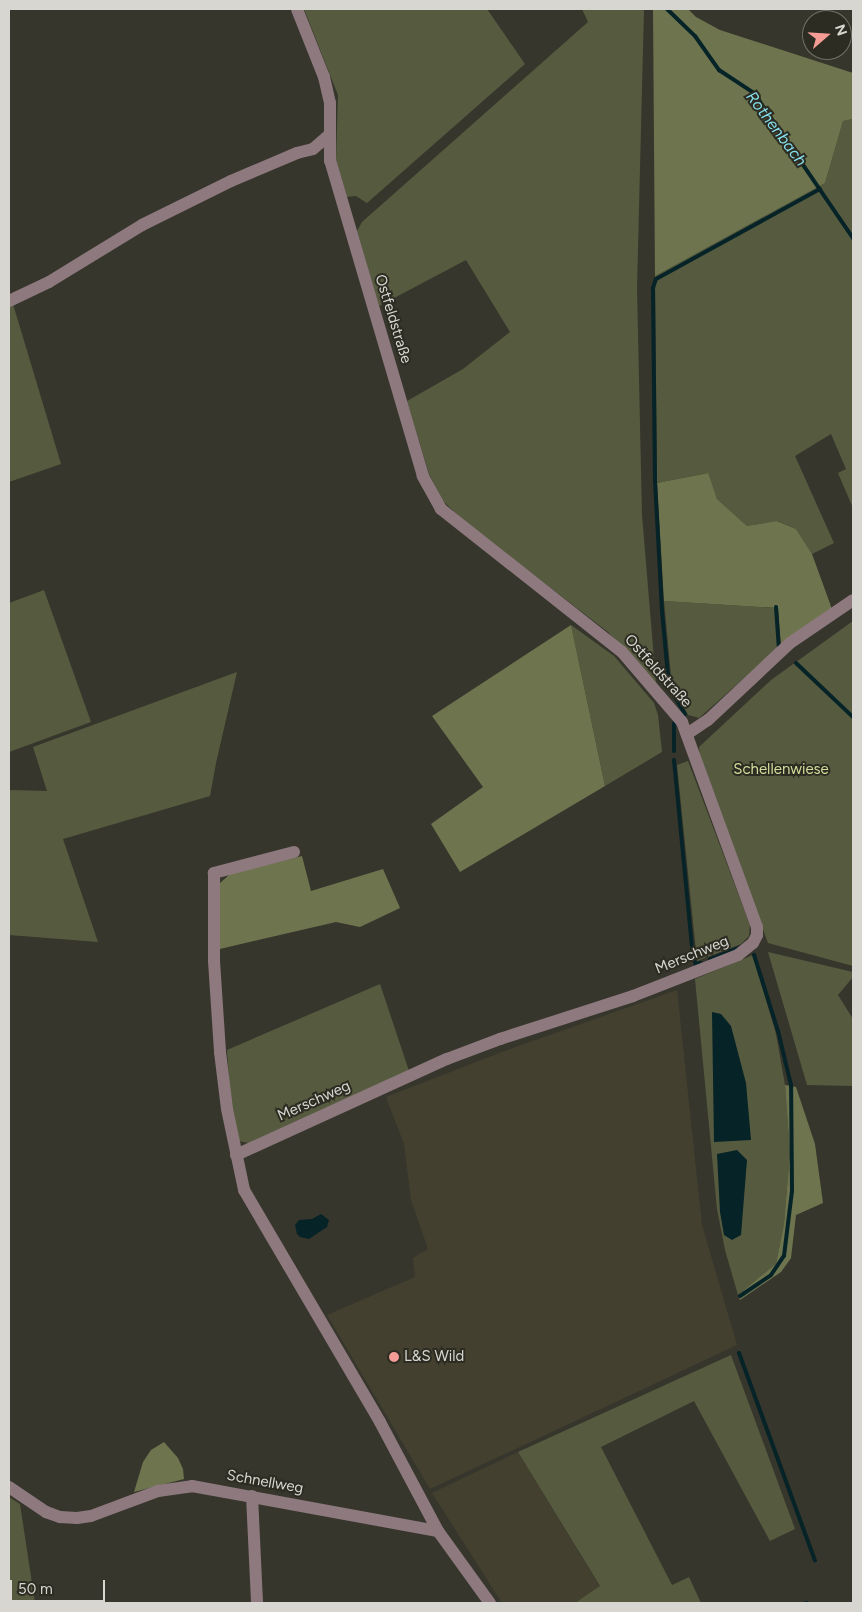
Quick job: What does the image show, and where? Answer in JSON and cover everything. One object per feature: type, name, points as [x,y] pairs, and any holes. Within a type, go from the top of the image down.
[{"type":"street","name":"Ostfeldstraße","points":[[297,9],[324,77],[330,103],[328,136],[330,161],[424,476],[441,509],[622,652],[677,716],[687,734]]},
{"type":"street","points":[[9,301],[49,282],[142,225],[231,182],[297,153],[313,149],[328,136]]},
{"type":"street","points":[[313,149],[330,161]]},
{"type":"street","points":[[687,734],[708,720],[790,643],[853,600]]},
{"type":"street","name":"Merschweg","points":[[236,1155],[447,1059],[500,1039],[633,996],[746,950],[753,943],[757,927],[694,762],[687,734]]},
{"type":"street","points":[[294,852],[214,873],[214,961],[220,1052],[236,1155],[244,1190],[380,1422],[438,1531],[490,1603]]},
{"type":"street","name":"Schnellweg","points":[[9,1487],[46,1512],[60,1517],[76,1518],[91,1516],[158,1491],[192,1486],[438,1531]]},
{"type":"street","points":[[252,1496],[257,1603]]},
{"type":"shaded area","points":[[677,990],[702,1225],[737,1345],[430,1489],[327,1315],[415,1277],[413,1258],[428,1249],[411,1200],[404,1144],[386,1097],[502,1052]]},
{"type":"shaded area","points":[[518,1452],[600,1587],[575,1603],[502,1603],[432,1493]]},
{"type":"green space","points":[[304,9],[487,9],[525,64],[367,203],[356,196],[346,197],[336,160],[338,95]]},
{"type":"green space","points":[[582,9],[644,9],[637,288],[642,515],[656,683],[608,632],[464,521],[443,501],[429,474],[407,401],[463,369],[510,332],[466,260],[379,306],[357,231],[362,222],[588,22]]},
{"type":"green space","points":[[653,9],[688,9],[696,17],[720,30],[802,57],[802,60],[813,60],[853,73],[853,119],[843,121],[825,183],[655,276]]},
{"type":"green space","points":[[853,119],[853,508],[838,473],[846,469],[831,434],[795,456],[834,543],[812,554],[796,529],[778,521],[747,526],[717,499],[707,473],[657,483],[655,276],[825,183],[843,121]]},
{"type":"green space","points":[[13,304],[61,464],[9,482],[9,305]]},
{"type":"green space","points":[[708,473],[717,499],[747,526],[777,521],[796,529],[812,554],[832,609],[781,646],[778,608],[664,601],[657,483]]},
{"type":"green space","points":[[44,590],[91,722],[9,752],[9,603]]},
{"type":"green space","points":[[664,601],[775,608],[778,648],[699,718],[688,715],[672,686]]},
{"type":"green space","name":"Schellenwiese","points":[[853,621],[853,966],[768,943],[700,759],[699,747],[771,680]]},
{"type":"green space","points":[[571,625],[614,656],[654,703],[658,715],[662,752],[605,786]]},
{"type":"green space","points":[[571,625],[605,786],[460,872],[431,824],[483,787],[432,716]]},
{"type":"green space","points":[[237,672],[210,796],[63,839],[98,942],[9,935],[9,790],[47,791],[33,747]]},
{"type":"green space","points":[[688,761],[750,925],[749,936],[741,944],[697,961],[677,765]]},
{"type":"green space","points":[[302,856],[311,891],[383,869],[400,908],[360,927],[336,922],[220,949],[219,884],[230,874]]},
{"type":"green space","points":[[768,952],[853,972],[853,977],[838,995],[853,1019],[853,1086],[807,1085]]},
{"type":"green space","points":[[753,955],[776,1034],[785,1085],[790,1153],[784,1224],[776,1265],[738,1295],[725,1250],[717,1209],[695,979]]},
{"type":"green space","points":[[380,984],[409,1071],[249,1143],[238,1141],[230,1095],[227,1050]]},
{"type":"green space","points":[[785,1085],[796,1087],[815,1144],[823,1203],[796,1215],[791,1258],[781,1272],[740,1300],[738,1295],[776,1264],[784,1224],[790,1153]]},
{"type":"green space","points":[[731,1355],[795,1529],[770,1541],[694,1401],[601,1447],[672,1585],[689,1577],[701,1603],[575,1603],[600,1586],[518,1452]]},
{"type":"green space","points":[[164,1442],[178,1458],[183,1469],[184,1479],[134,1492],[143,1462],[151,1450]]},
{"type":"green space","points":[[9,1497],[20,1504],[35,1603],[9,1603]]},
{"type":"water","points":[[712,1012],[721,1014],[731,1026],[746,1083],[751,1140],[714,1142]]},
{"type":"water","points":[[737,1150],[747,1160],[741,1235],[732,1240],[724,1235],[720,1212],[717,1154]]},
{"type":"water","points":[[321,1214],[329,1220],[327,1227],[309,1239],[300,1237],[297,1234],[295,1225],[299,1220],[312,1219]]},
{"type":"waterway","name":"Rothenbach","points":[[667,9],[695,36],[719,70],[754,93],[853,238]]},
{"type":"waterway","points":[[685,714],[669,686],[662,610],[655,481],[653,288],[656,279],[820,189]]},
{"type":"waterway","points":[[776,607],[779,646]]},
{"type":"waterway","points":[[796,663],[853,717]]},
{"type":"waterway","points":[[674,723],[674,751]]},
{"type":"waterway","points":[[674,760],[693,958],[696,964],[701,963]]},
{"type":"waterway","points":[[710,959],[742,947]]},
{"type":"waterway","points":[[740,1296],[771,1275],[784,1256],[792,1191],[791,1085],[778,1031],[754,955]]},
{"type":"waterway","points":[[739,1353],[815,1561]]},
{"type":"place","name":"L&S Wild","points":[[394,1357]]}]
